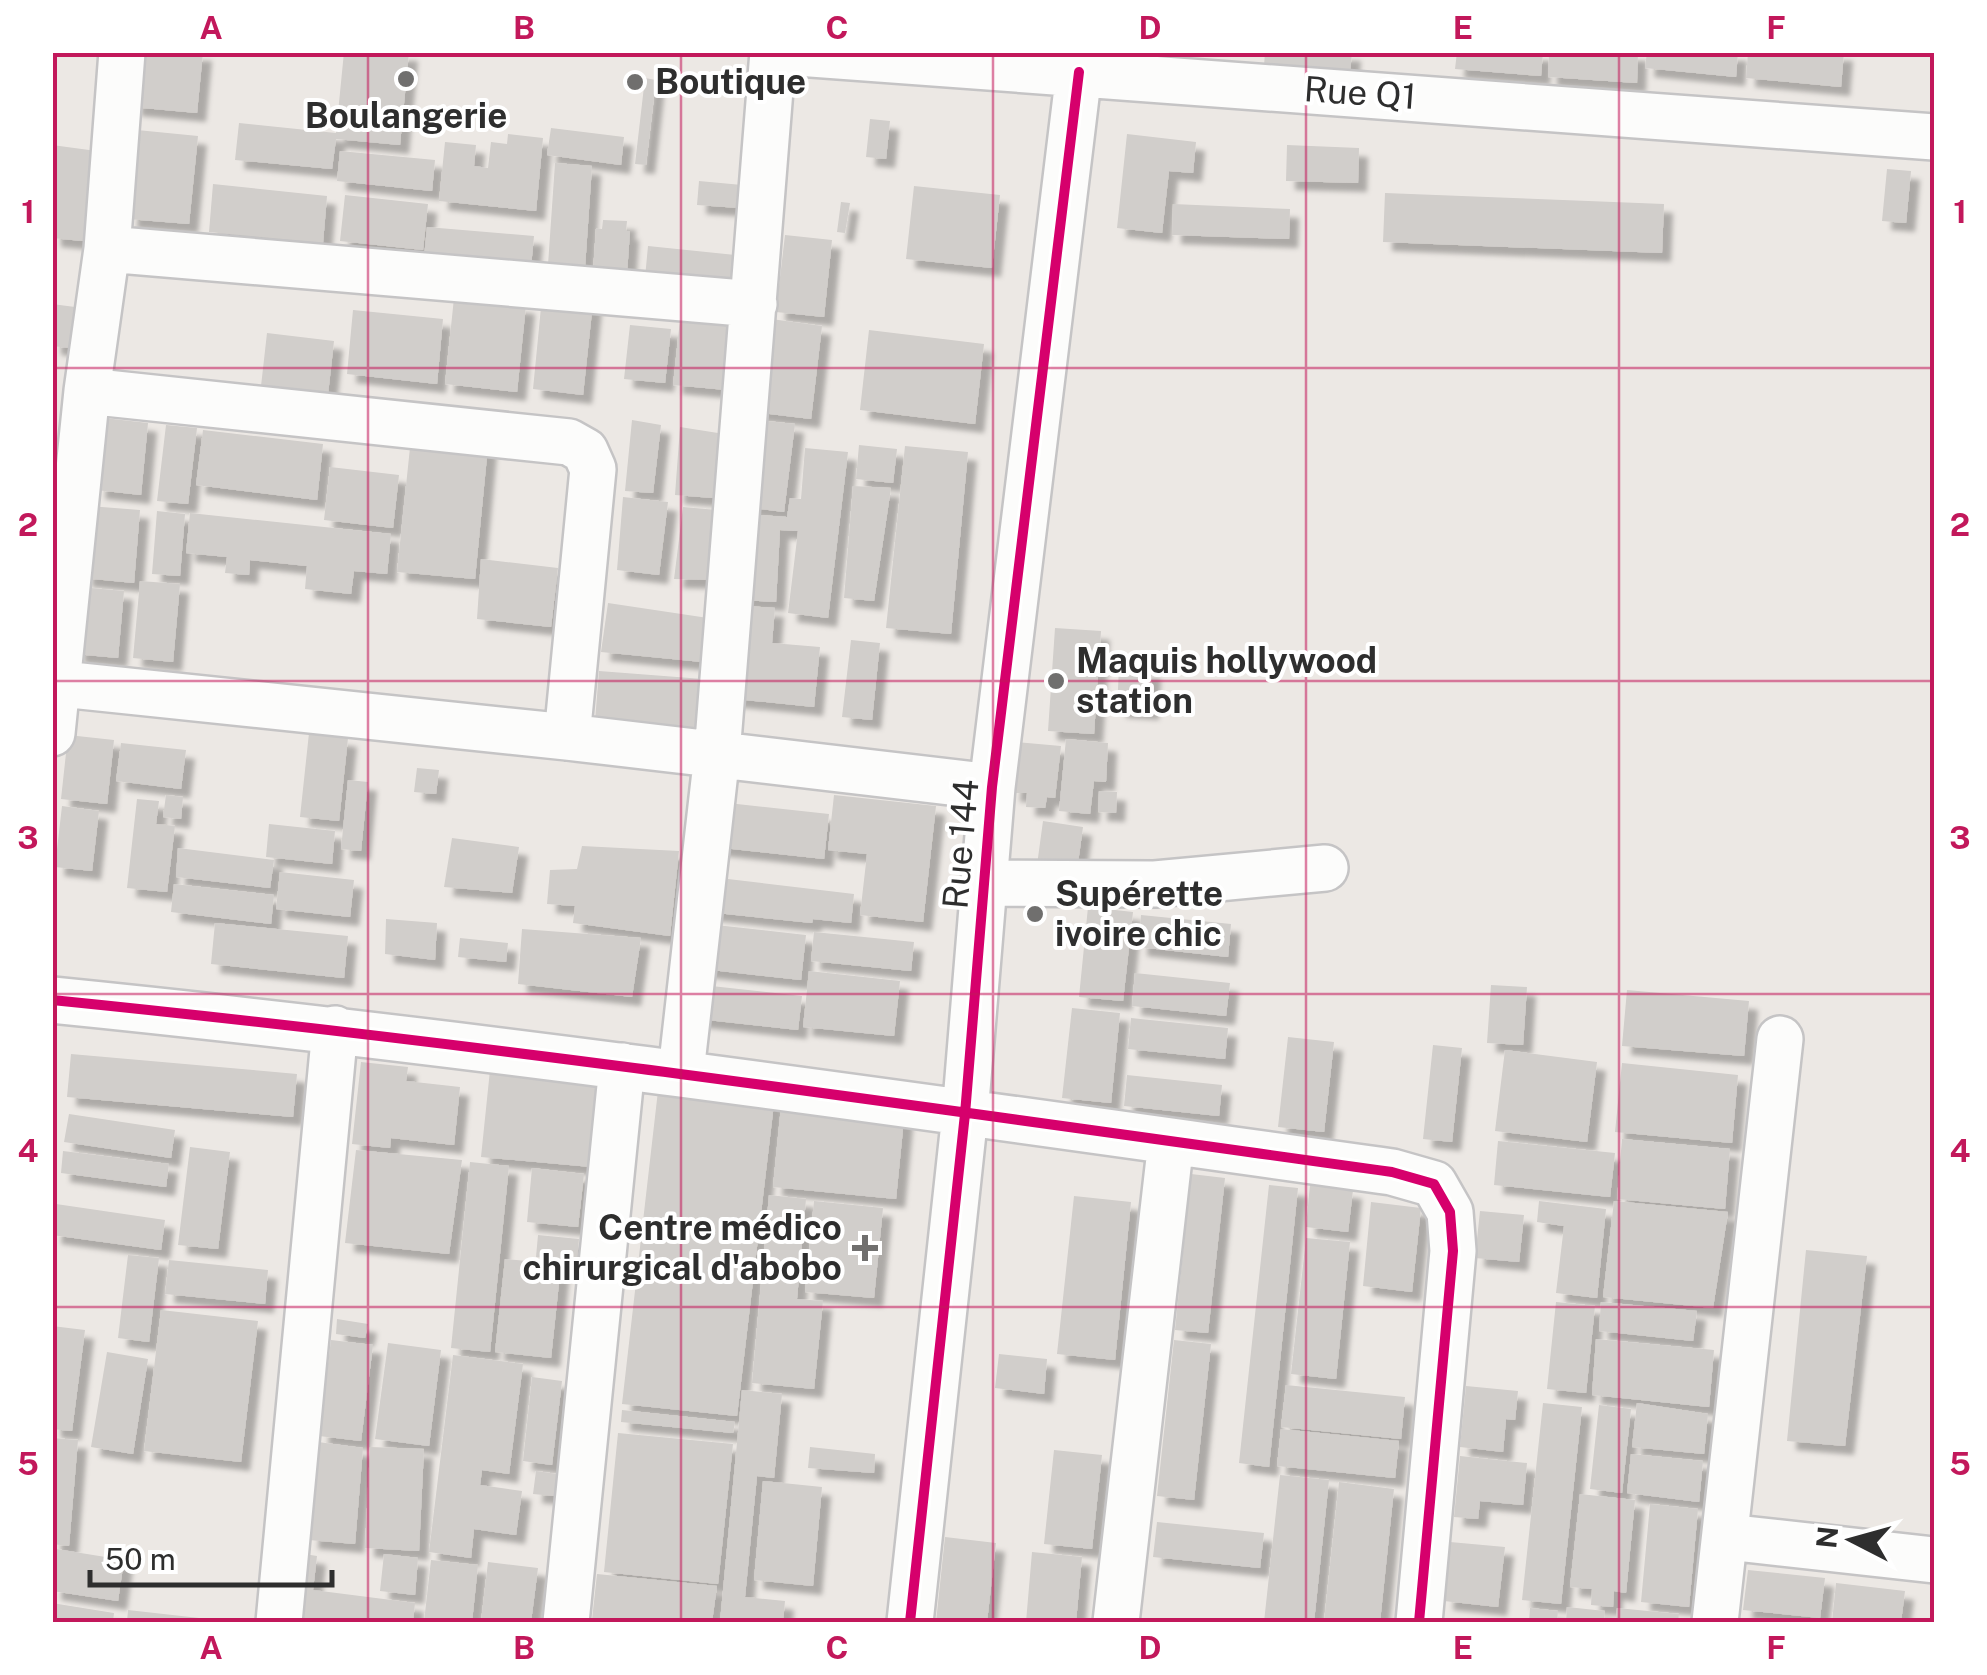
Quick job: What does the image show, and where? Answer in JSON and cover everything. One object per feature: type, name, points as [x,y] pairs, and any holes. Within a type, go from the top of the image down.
[{"type":"street","points":[[52,733],[54,683],[87,390],[107,249],[122,52]]},
{"type":"street","points":[[681,1072],[716,754],[773,52]]},
{"type":"street","name":"Rue Q1","points":[[784,52],[1934,137]]},
{"type":"street","name":"Rue 144","points":[[910,1622],[965,1114],[992,788],[1078,72]]},
{"type":"street","points":[[107,249],[754,304]]},
{"type":"street","points":[[87,390],[569,442],[585,451],[593,469],[567,737]]},
{"type":"street","points":[[54,683],[567,737],[992,788]]},
{"type":"street","points":[[986,883],[1155,884],[1325,868]]},
{"type":"street","points":[[52,1000],[335,1029],[681,1072],[1392,1172],[1434,1184],[1450,1212],[1453,1251],[1419,1622]]},
{"type":"street","points":[[279,1622],[335,1029]]},
{"type":"street","points":[[1715,1622],[1780,1040]]},
{"type":"street","points":[[566,1622],[622,1066]]},
{"type":"street","points":[[1116,1622],[1171,1141]]},
{"type":"street","points":[[1727,1537],[1934,1560]]},
{"type":"building","points":[[138,52],[203,52],[197,113],[132,107]]},
{"type":"building","points":[[344,52],[409,52],[400,145],[336,139],[332,169],[235,160],[239,123],[336,133]]},
{"type":"building","points":[[1265,52],[1352,52],[1350,73],[1264,66]]},
{"type":"building","points":[[1457,52],[1543,52],[1541,76],[1455,69]]},
{"type":"building","points":[[1549,52],[1638,52],[1637,83],[1548,77]]},
{"type":"building","points":[[1647,52],[1738,52],[1736,77],[1645,68]]},
{"type":"building","points":[[1748,52],[1844,52],[1841,87],[1746,78]]},
{"type":"building","points":[[645,78],[656,80],[646,165],[635,164]]},
{"type":"building","points":[[870,119],[890,121],[886,159],[866,157]]},
{"type":"building","points":[[551,128],[624,137],[621,165],[547,155]]},
{"type":"building","points":[[137,130],[198,136],[189,224],[128,219]]},
{"type":"building","points":[[508,134],[543,138],[536,211],[439,201],[445,142],[476,145],[474,166],[488,168],[491,142],[507,144]]},
{"type":"building","points":[[1127,134],[1196,142],[1193,173],[1169,171],[1162,233],[1117,228]]},
{"type":"building","points":[[52,145],[104,152],[93,242],[52,238]]},
{"type":"building","points":[[1287,145],[1359,148],[1358,183],[1286,181]]},
{"type":"building","points":[[340,151],[435,160],[432,191],[337,181]]},
{"type":"building","points":[[555,163],[592,166],[585,268],[548,265]]},
{"type":"building","points":[[1887,169],[1911,171],[1906,223],[1882,221]]},
{"type":"building","points":[[699,181],[742,185],[739,208],[697,205]]},
{"type":"building","points":[[213,184],[327,196],[323,243],[209,232]]},
{"type":"building","points":[[914,186],[1000,195],[992,268],[906,259]]},
{"type":"building","points":[[1385,193],[1664,204],[1662,253],[1383,242]]},
{"type":"building","points":[[345,195],[428,204],[423,250],[340,241]]},
{"type":"building","points":[[841,202],[850,203],[845,233],[837,232]]},
{"type":"building","points":[[1173,204],[1290,209],[1289,239],[1172,235]]},
{"type":"building","points":[[603,220],[627,221],[627,274],[593,272],[596,228],[602,229]]},
{"type":"building","points":[[427,227],[534,236],[530,277],[423,268]]},
{"type":"building","points":[[785,235],[832,240],[824,317],[776,312]]},
{"type":"building","points":[[648,246],[745,256],[740,299],[644,288]]},
{"type":"building","points":[[542,297],[593,302],[583,395],[533,389]]},
{"type":"building","points":[[454,298],[526,305],[517,392],[445,384]]},
{"type":"building","points":[[52,304],[75,307],[70,348],[52,346]]},
{"type":"building","points":[[353,310],[443,319],[437,384],[347,374]]},
{"type":"building","points":[[764,318],[822,326],[811,419],[753,412]]},
{"type":"building","points":[[680,320],[733,325],[726,390],[673,385]]},
{"type":"building","points":[[630,325],[671,329],[665,383],[624,379]]},
{"type":"building","points":[[869,330],[984,344],[975,424],[860,410]]},
{"type":"building","points":[[267,333],[334,341],[327,403],[260,395]]},
{"type":"building","points":[[104,418],[148,423],[141,495],[96,490]]},
{"type":"building","points":[[632,420],[661,425],[653,493],[625,491]]},
{"type":"building","points":[[756,420],[795,424],[784,512],[745,507]]},
{"type":"building","points":[[166,425],[197,428],[188,504],[157,501]]},
{"type":"building","points":[[680,427],[718,433],[713,498],[675,495]]},
{"type":"building","points":[[203,430],[323,444],[317,500],[196,485]]},
{"type":"building","points":[[411,438],[488,446],[475,579],[397,572]]},
{"type":"building","points":[[859,445],[897,449],[893,483],[856,479]]},
{"type":"building","points":[[905,446],[968,452],[951,634],[886,628]]},
{"type":"building","points":[[805,448],[848,452],[828,618],[788,613],[798,531],[780,530],[776,602],[738,600],[745,514],[787,517],[790,498],[801,499]]},
{"type":"building","points":[[330,467],[399,475],[393,528],[324,520]]},
{"type":"building","points":[[853,486],[891,488],[874,601],[844,598]]},
{"type":"building","points":[[623,497],[668,502],[659,575],[617,570]]},
{"type":"building","points":[[89,506],[140,510],[134,583],[83,578]]},
{"type":"building","points":[[683,507],[717,510],[714,580],[674,579]]},
{"type":"building","points":[[157,511],[185,514],[180,576],[152,574]]},
{"type":"building","points":[[190,513],[391,534],[387,574],[354,571],[351,594],[305,589],[307,566],[250,560],[249,575],[225,573],[227,557],[186,553]]},
{"type":"building","points":[[481,559],[558,568],[551,627],[477,619]]},
{"type":"building","points":[[140,581],[180,584],[173,662],[133,658]]},
{"type":"building","points":[[80,587],[124,591],[118,658],[75,654]]},
{"type":"building","points":[[608,603],[708,618],[702,662],[601,652]]},
{"type":"building","points":[[735,605],[775,608],[772,643],[820,647],[814,707],[726,698]]},
{"type":"building","points":[[1055,628],[1101,631],[1094,734],[1048,731]]},
{"type":"building","points":[[851,640],[880,643],[872,720],[842,717]]},
{"type":"building","points":[[1119,668],[1152,670],[1150,711],[1117,709]]},
{"type":"building","points":[[599,671],[703,679],[699,735],[595,721]]},
{"type":"building","points":[[309,733],[348,738],[339,821],[300,817]]},
{"type":"building","points":[[68,735],[114,740],[107,804],[61,799]]},
{"type":"building","points":[[1066,739],[1108,743],[1106,782],[1094,781],[1090,814],[1059,811]]},
{"type":"building","points":[[1016,742],[1061,746],[1055,798],[1047,797],[1045,808],[1026,807],[1027,793],[1011,793]]},
{"type":"building","points":[[121,743],[186,750],[181,789],[116,781]]},
{"type":"building","points":[[417,768],[439,770],[436,794],[414,792]]},
{"type":"building","points":[[348,780],[368,782],[361,851],[341,849]]},
{"type":"building","points":[[1099,791],[1117,792],[1116,813],[1098,812]]},
{"type":"building","points":[[166,795],[183,797],[181,819],[163,817]]},
{"type":"building","points":[[834,795],[936,806],[923,922],[860,915],[867,854],[828,850]]},
{"type":"building","points":[[137,799],[159,801],[156,824],[175,826],[167,892],[127,888]]},
{"type":"building","points":[[719,802],[829,814],[824,859],[714,847]]},
{"type":"building","points":[[62,806],[99,811],[92,871],[55,867]]},
{"type":"building","points":[[1043,821],[1083,827],[1077,870],[1037,865]]},
{"type":"building","points":[[269,824],[335,831],[332,864],[266,857]]},
{"type":"building","points":[[452,838],[519,847],[512,893],[444,887]]},
{"type":"building","points":[[582,846],[679,851],[670,936],[573,923],[575,906],[547,904],[550,870],[577,869]]},
{"type":"building","points":[[178,848],[274,860],[270,888],[176,877]]},
{"type":"building","points":[[280,872],[354,880],[350,917],[276,909]]},
{"type":"building","points":[[711,877],[854,894],[851,923],[707,912]]},
{"type":"building","points":[[174,884],[274,895],[271,924],[171,912]]},
{"type":"building","points":[[1088,907],[1133,912],[1123,1001],[1079,997]]},
{"type":"building","points":[[1141,915],[1231,924],[1228,957],[1138,947]]},
{"type":"building","points":[[386,919],[437,923],[435,960],[385,954]]},
{"type":"building","points":[[215,923],[348,936],[344,978],[211,964]]},
{"type":"building","points":[[707,924],[806,935],[801,980],[702,969]]},
{"type":"building","points":[[522,929],[641,938],[632,997],[518,984]]},
{"type":"building","points":[[814,932],[914,942],[911,971],[811,961]]},
{"type":"building","points":[[460,938],[508,943],[506,962],[458,957]]},
{"type":"building","points":[[809,971],[900,981],[894,1036],[803,1027]]},
{"type":"building","points":[[1135,973],[1230,983],[1226,1016],[1132,1006]]},
{"type":"building","points":[[693,984],[802,996],[798,1030],[689,1018]]},
{"type":"building","points":[[1491,985],[1527,987],[1523,1045],[1487,1043]]},
{"type":"building","points":[[1627,990],[1749,1001],[1744,1056],[1622,1046]]},
{"type":"building","points":[[1072,1008],[1120,1013],[1111,1103],[1062,1098]]},
{"type":"building","points":[[1131,1018],[1228,1028],[1225,1059],[1128,1049]]},
{"type":"building","points":[[1288,1037],[1334,1042],[1324,1132],[1278,1127]]},
{"type":"building","points":[[1433,1045],[1462,1048],[1452,1142],[1423,1139]]},
{"type":"building","points":[[1505,1050],[1597,1062],[1587,1142],[1495,1131]]},
{"type":"building","points":[[71,1054],[297,1074],[293,1117],[67,1097]]},
{"type":"building","points":[[361,1062],[408,1067],[406,1081],[460,1087],[454,1145],[391,1138],[390,1148],[352,1144]]},
{"type":"building","points":[[1622,1063],[1738,1075],[1732,1143],[1615,1132]]},
{"type":"building","points":[[490,1070],[600,1081],[591,1167],[481,1157]]},
{"type":"building","points":[[1127,1075],[1222,1085],[1219,1116],[1124,1106]]},
{"type":"building","points":[[659,1082],[775,1095],[737,1416],[622,1404]]},
{"type":"building","points":[[782,1096],[905,1109],[896,1199],[773,1187]]},
{"type":"building","points":[[69,1114],[175,1130],[171,1158],[64,1142]]},
{"type":"building","points":[[1622,1139],[1730,1149],[1725,1209],[1617,1199]]},
{"type":"building","points":[[1498,1141],[1615,1153],[1610,1197],[1494,1185]]},
{"type":"building","points":[[190,1147],[230,1152],[218,1249],[178,1245]]},
{"type":"building","points":[[356,1150],[462,1160],[449,1254],[345,1243]]},
{"type":"building","points":[[63,1151],[169,1164],[166,1187],[61,1173]]},
{"type":"building","points":[[470,1162],[509,1166],[490,1352],[451,1348]]},
{"type":"building","points":[[532,1168],[584,1174],[578,1227],[527,1222]]},
{"type":"building","points":[[1191,1174],[1225,1178],[1208,1333],[1175,1330]]},
{"type":"building","points":[[1269,1185],[1298,1188],[1269,1467],[1239,1463]]},
{"type":"building","points":[[1310,1185],[1353,1190],[1348,1232],[1306,1227]]},
{"type":"building","points":[[769,1195],[806,1199],[797,1299],[823,1301],[814,1389],[752,1383]]},
{"type":"building","points":[[1074,1196],[1131,1202],[1115,1360],[1057,1354]]},
{"type":"building","points":[[814,1201],[883,1208],[874,1298],[805,1292]]},
{"type":"building","points":[[1539,1201],[1606,1209],[1597,1298],[1556,1293],[1564,1226],[1537,1222]]},
{"type":"building","points":[[1614,1201],[1728,1212],[1713,1308],[1603,1297]]},
{"type":"building","points":[[1371,1202],[1421,1208],[1412,1292],[1363,1286]]},
{"type":"building","points":[[56,1204],[165,1220],[161,1250],[52,1235]]},
{"type":"building","points":[[1480,1211],[1524,1215],[1519,1262],[1475,1258]]},
{"type":"building","points":[[538,1235],[579,1239],[577,1262],[536,1257]]},
{"type":"building","points":[[1306,1238],[1350,1242],[1336,1379],[1291,1374]]},
{"type":"building","points":[[1806,1250],[1867,1256],[1845,1446],[1787,1441]]},
{"type":"building","points":[[128,1255],[159,1258],[149,1342],[118,1338]]},
{"type":"building","points":[[505,1259],[561,1264],[551,1358],[495,1352]]},
{"type":"building","points":[[169,1260],[268,1270],[265,1304],[165,1294]]},
{"type":"building","points":[[1556,1302],[1595,1306],[1586,1393],[1547,1389]]},
{"type":"building","points":[[1601,1302],[1697,1311],[1693,1341],[1599,1331]]},
{"type":"building","points":[[161,1310],[258,1321],[241,1462],[144,1451]]},
{"type":"building","points":[[337,1319],[368,1324],[365,1338],[336,1334]]},
{"type":"building","points":[[52,1326],[85,1330],[72,1431],[52,1429]]},
{"type":"building","points":[[1596,1339],[1714,1350],[1709,1407],[1592,1395]]},
{"type":"building","points":[[331,1340],[373,1345],[361,1441],[319,1436]]},
{"type":"building","points":[[1174,1340],[1211,1344],[1194,1500],[1157,1496]]},
{"type":"building","points":[[388,1343],[441,1350],[429,1446],[375,1439]]},
{"type":"building","points":[[107,1352],[148,1359],[133,1454],[91,1447]]},
{"type":"building","points":[[999,1354],[1047,1359],[1044,1394],[995,1388]]},
{"type":"building","points":[[453,1355],[523,1364],[509,1474],[482,1470],[480,1485],[522,1491],[516,1535],[474,1529],[471,1558],[429,1552]]},
{"type":"building","points":[[532,1377],[562,1381],[552,1465],[523,1461]]},
{"type":"building","points":[[1286,1385],[1405,1397],[1401,1439],[1281,1427]]},
{"type":"building","points":[[1466,1386],[1518,1391],[1515,1420],[1506,1419],[1503,1452],[1460,1447]]},
{"type":"building","points":[[742,1390],[782,1394],[774,1478],[757,1476],[745,1597],[785,1601],[783,1622],[720,1622]]},
{"type":"building","points":[[1543,1403],[1582,1407],[1561,1604],[1522,1600]]},
{"type":"building","points":[[1637,1403],[1708,1414],[1704,1454],[1632,1447]]},
{"type":"building","points":[[1599,1405],[1631,1409],[1622,1493],[1590,1489]]},
{"type":"building","points":[[622,1410],[735,1422],[733,1433],[621,1422]]},
{"type":"building","points":[[1281,1429],[1399,1441],[1395,1478],[1277,1466]]},
{"type":"building","points":[[618,1433],[733,1444],[718,1584],[604,1572]]},
{"type":"building","points":[[52,1438],[78,1440],[69,1546],[52,1544]]},
{"type":"building","points":[[318,1442],[363,1448],[355,1544],[309,1540]]},
{"type":"building","points":[[370,1447],[424,1449],[419,1551],[365,1548]]},
{"type":"building","points":[[810,1447],[875,1454],[874,1473],[808,1468]]},
{"type":"building","points":[[1054,1450],[1102,1455],[1092,1549],[1044,1544]]},
{"type":"building","points":[[1631,1454],[1703,1461],[1699,1502],[1627,1493]]},
{"type":"building","points":[[1460,1456],[1527,1463],[1523,1505],[1480,1501],[1478,1519],[1454,1517]]},
{"type":"building","points":[[536,1471],[557,1474],[554,1496],[533,1494]]},
{"type":"building","points":[[1280,1475],[1329,1480],[1314,1622],[1264,1622]]},
{"type":"building","points":[[763,1481],[822,1487],[813,1586],[754,1580]]},
{"type":"building","points":[[1339,1482],[1394,1489],[1380,1622],[1324,1622]]},
{"type":"building","points":[[1580,1494],[1635,1500],[1626,1593],[1614,1591],[1613,1607],[1591,1605],[1592,1589],[1570,1587]]},
{"type":"building","points":[[1650,1504],[1698,1509],[1689,1607],[1641,1602]]},
{"type":"building","points":[[1157,1522],[1264,1533],[1260,1568],[1153,1557]]},
{"type":"building","points":[[945,1537],[996,1543],[987,1622],[936,1622]]},
{"type":"building","points":[[1450,1542],[1505,1547],[1498,1607],[1444,1601]]},
{"type":"building","points":[[56,1549],[124,1560],[118,1601],[52,1591]]},
{"type":"building","points":[[1032,1552],[1082,1557],[1076,1622],[1026,1622]]},
{"type":"building","points":[[298,1553],[317,1556],[313,1590],[415,1603],[413,1622],[289,1622]]},
{"type":"building","points":[[384,1554],[418,1558],[415,1595],[380,1591]]},
{"type":"building","points":[[431,1560],[478,1565],[472,1622],[424,1622]]},
{"type":"building","points":[[488,1562],[538,1568],[531,1622],[481,1622]]},
{"type":"building","points":[[1748,1570],[1825,1578],[1820,1618],[1743,1610]]},
{"type":"building","points":[[597,1574],[717,1586],[712,1622],[592,1620]]},
{"type":"building","points":[[1836,1583],[1905,1591],[1901,1622],[1832,1622]]},
{"type":"building","points":[[52,1603],[114,1613],[113,1622],[52,1622]]},
{"type":"building","points":[[1567,1607],[1605,1611],[1604,1622],[1566,1622]]},
{"type":"building","points":[[1530,1608],[1558,1611],[1557,1622],[1529,1622]]},
{"type":"building","points":[[1617,1608],[1679,1614],[1678,1622],[1616,1622]]},
{"type":"building","points":[[128,1610],[217,1620],[217,1622],[127,1622]]},
{"type":"cycle path","points":[[910,1622],[965,1114],[992,787],[1079,72]]},
{"type":"cycle path","points":[[52,1000],[388,1037],[723,1080],[1392,1172],[1434,1184],[1450,1212],[1453,1251],[1419,1622]]},
{"type":"place","name":"Boulangerie","points":[[406,79]]},
{"type":"place","name":"Boutique","points":[[635,82]]},
{"type":"place","name":"Maquis hollywood station","points":[[1056,681]]},
{"type":"place","name":"Supérette ivoire chic","points":[[1035,914]]},
{"type":"place","name":"Centre médico chirurgical d'abobo","points":[[865,1248]]}]
